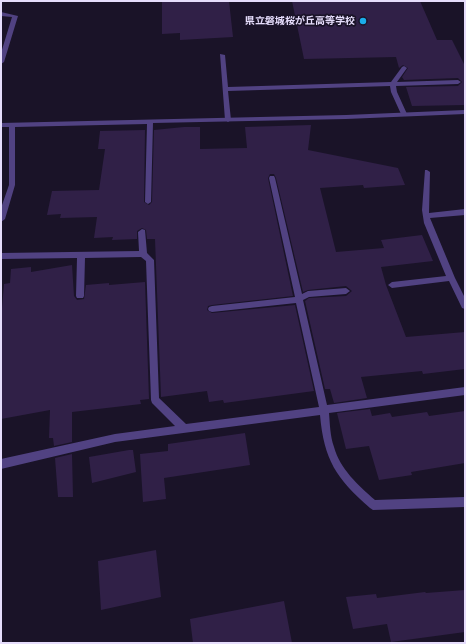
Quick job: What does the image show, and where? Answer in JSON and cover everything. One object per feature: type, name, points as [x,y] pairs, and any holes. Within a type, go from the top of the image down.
[{"type":"street","points":[[1,14],[15,16],[1,62]]},
{"type":"street","points":[[222,55],[228,120]]},
{"type":"street","points":[[404,68],[393,84],[394,92],[404,114]]},
{"type":"street","points":[[225,89],[458,82]]},
{"type":"street","points":[[1,125],[12,126],[228,120],[465,112]]},
{"type":"street","points":[[148,202],[150,121]]},
{"type":"street","points":[[1,220],[12,185],[14,172],[12,126]]},
{"type":"street","points":[[427,172],[425,197],[427,216],[451,278],[465,306]]},
{"type":"street","points":[[272,178],[324,410],[329,447],[342,474],[356,490],[373,505],[465,502]]},
{"type":"street","points":[[427,216],[465,212]]},
{"type":"street","points":[[142,232],[142,254]]},
{"type":"street","points":[[1,256],[142,254],[150,260],[155,400],[185,429]]},
{"type":"street","points":[[80,296],[81,255]]},
{"type":"street","points":[[392,285],[451,278]]},
{"type":"street","points":[[212,309],[294,301],[308,294],[346,291]]},
{"type":"street","points":[[1,464],[115,438],[465,391]]},
{"type":"building","points":[[162,1],[229,1],[233,37],[180,40],[180,33],[162,34]]},
{"type":"building","name":"県立磐城桜が丘高等学校","points":[[292,1],[420,1],[437,40],[452,40],[465,66],[465,105],[412,106],[406,87],[458,86],[462,82],[458,78],[404,80],[402,77],[408,68],[403,65],[399,68],[396,57],[304,59]]},
{"type":"building","points":[[311,125],[308,150],[398,168],[405,185],[364,188],[363,185],[320,188],[336,252],[384,248],[381,240],[422,235],[433,261],[381,267],[386,285],[406,337],[465,332],[465,369],[423,374],[422,371],[361,377],[367,398],[334,403],[330,389],[325,389],[305,301],[309,298],[346,296],[352,291],[346,286],[308,290],[303,292],[276,178],[274,174],[270,174],[268,178],[293,296],[212,305],[208,306],[207,310],[212,313],[295,305],[314,391],[224,403],[223,400],[209,402],[207,391],[161,397],[155,239],[147,239],[146,230],[142,228],[137,231],[137,239],[112,240],[113,237],[94,238],[97,217],[60,218],[61,214],[47,215],[52,191],[99,190],[105,149],[98,149],[100,131],[145,130],[144,202],[149,205],[152,202],[154,130],[200,127],[200,149],[247,148],[245,127]]},
{"type":"building","points":[[72,265],[74,296],[77,300],[84,299],[86,285],[145,282],[149,399],[140,400],[141,404],[72,412],[72,442],[54,446],[53,438],[49,438],[50,410],[1,419],[1,320],[4,284],[10,283],[11,269],[31,267],[31,272]]},
{"type":"building","points":[[370,409],[372,416],[390,413],[392,417],[427,412],[429,416],[465,411],[465,463],[411,472],[412,475],[379,480],[369,446],[346,449],[337,413]]},
{"type":"building","points":[[245,433],[250,465],[164,478],[166,499],[143,502],[140,454],[168,451],[168,444]]},
{"type":"building","points":[[133,450],[136,472],[92,483],[89,457]]},
{"type":"building","points":[[72,454],[73,497],[58,497],[55,458]]},
{"type":"building","points":[[156,550],[161,597],[101,610],[98,561]]},
{"type":"building","points":[[465,590],[465,632],[391,642],[387,624],[353,629],[346,597],[376,594],[377,598],[425,592]]},
{"type":"building","points":[[284,601],[292,643],[193,643],[190,619]]},
{"type":"place","name":"県立磐城桜が丘高等学校","points":[[363,21]]}]
